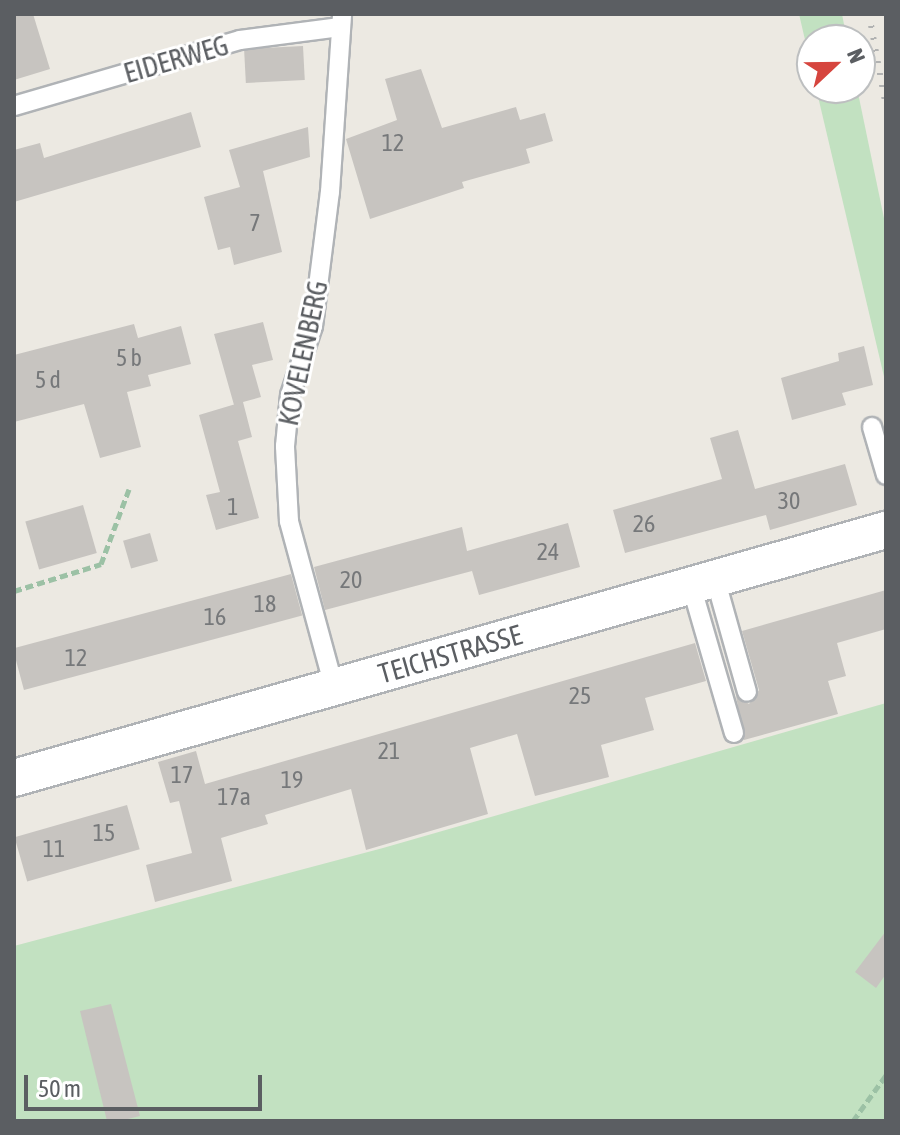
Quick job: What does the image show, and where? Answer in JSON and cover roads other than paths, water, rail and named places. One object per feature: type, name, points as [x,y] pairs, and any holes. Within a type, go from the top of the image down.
[{"type":"street","name":"TEICHSTRASSE","points":[[14,778],[886,530]]},
{"type":"lane","name":"EIDERWEG","points":[[14,106],[240,40],[341,21]]},
{"type":"lane","name":"KOVELENBERG","points":[[334,687],[289,521],[285,446],[290,395],[317,296],[330,192],[341,21]]},
{"type":"lane","points":[[872,427],[886,475]]},
{"type":"lane","points":[[703,582],[747,692]]},
{"type":"lane","points":[[703,582],[734,733]]},
{"type":"railway","points":[[869,14],[886,107]]}]
